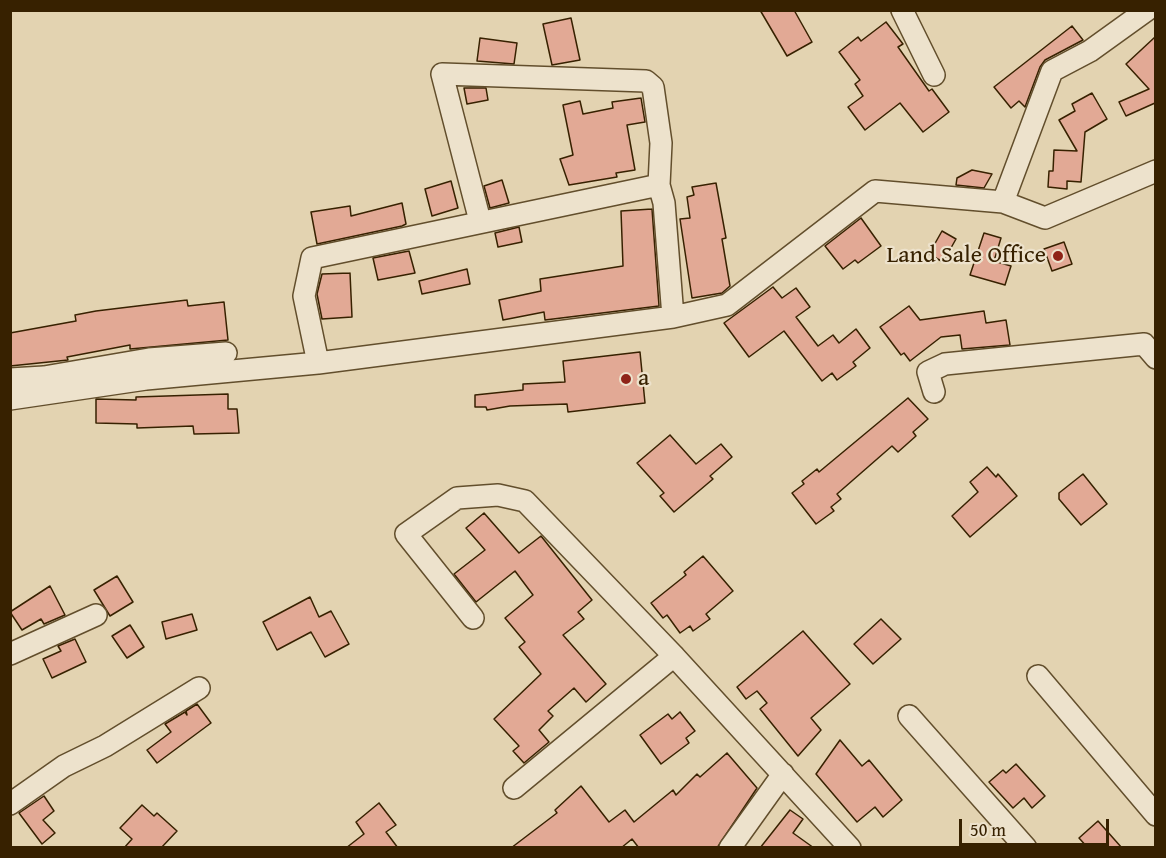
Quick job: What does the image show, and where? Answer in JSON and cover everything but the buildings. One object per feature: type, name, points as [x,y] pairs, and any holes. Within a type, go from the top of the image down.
[{"type":"street","points":[[902,10],[934,75]]},
{"type":"street","points":[[1003,202],[1052,71],[1090,51],[1147,10]]},
{"type":"street","points":[[480,221],[442,74],[646,81],[653,87],[661,143],[659,185],[664,203],[673,317]]},
{"type":"street","points":[[10,399],[146,379],[318,363],[673,317],[727,305],[875,191],[1003,202],[1045,218],[1155,171]]},
{"type":"street","points":[[318,363],[304,296],[312,258],[659,185]]},
{"type":"street","points":[[934,392],[928,372],[945,364],[1144,344],[1155,358]]},
{"type":"street","points":[[10,379],[44,377],[149,358],[226,353]]},
{"type":"street","points":[[473,618],[406,534],[458,498],[498,495],[525,501],[675,656],[850,848]]},
{"type":"street","points":[[10,654],[96,615]]},
{"type":"street","points":[[514,788],[675,656]]},
{"type":"street","points":[[1038,676],[1155,815]]},
{"type":"street","points":[[10,804],[64,766],[105,746],[199,688]]},
{"type":"street","points":[[909,716],[1026,848]]},
{"type":"street","points":[[730,848],[783,774]]},
{"type":"place","name":"Land Sale Office","points":[[1058,256]]},
{"type":"place","name":"a","points":[[626,379]]}]
